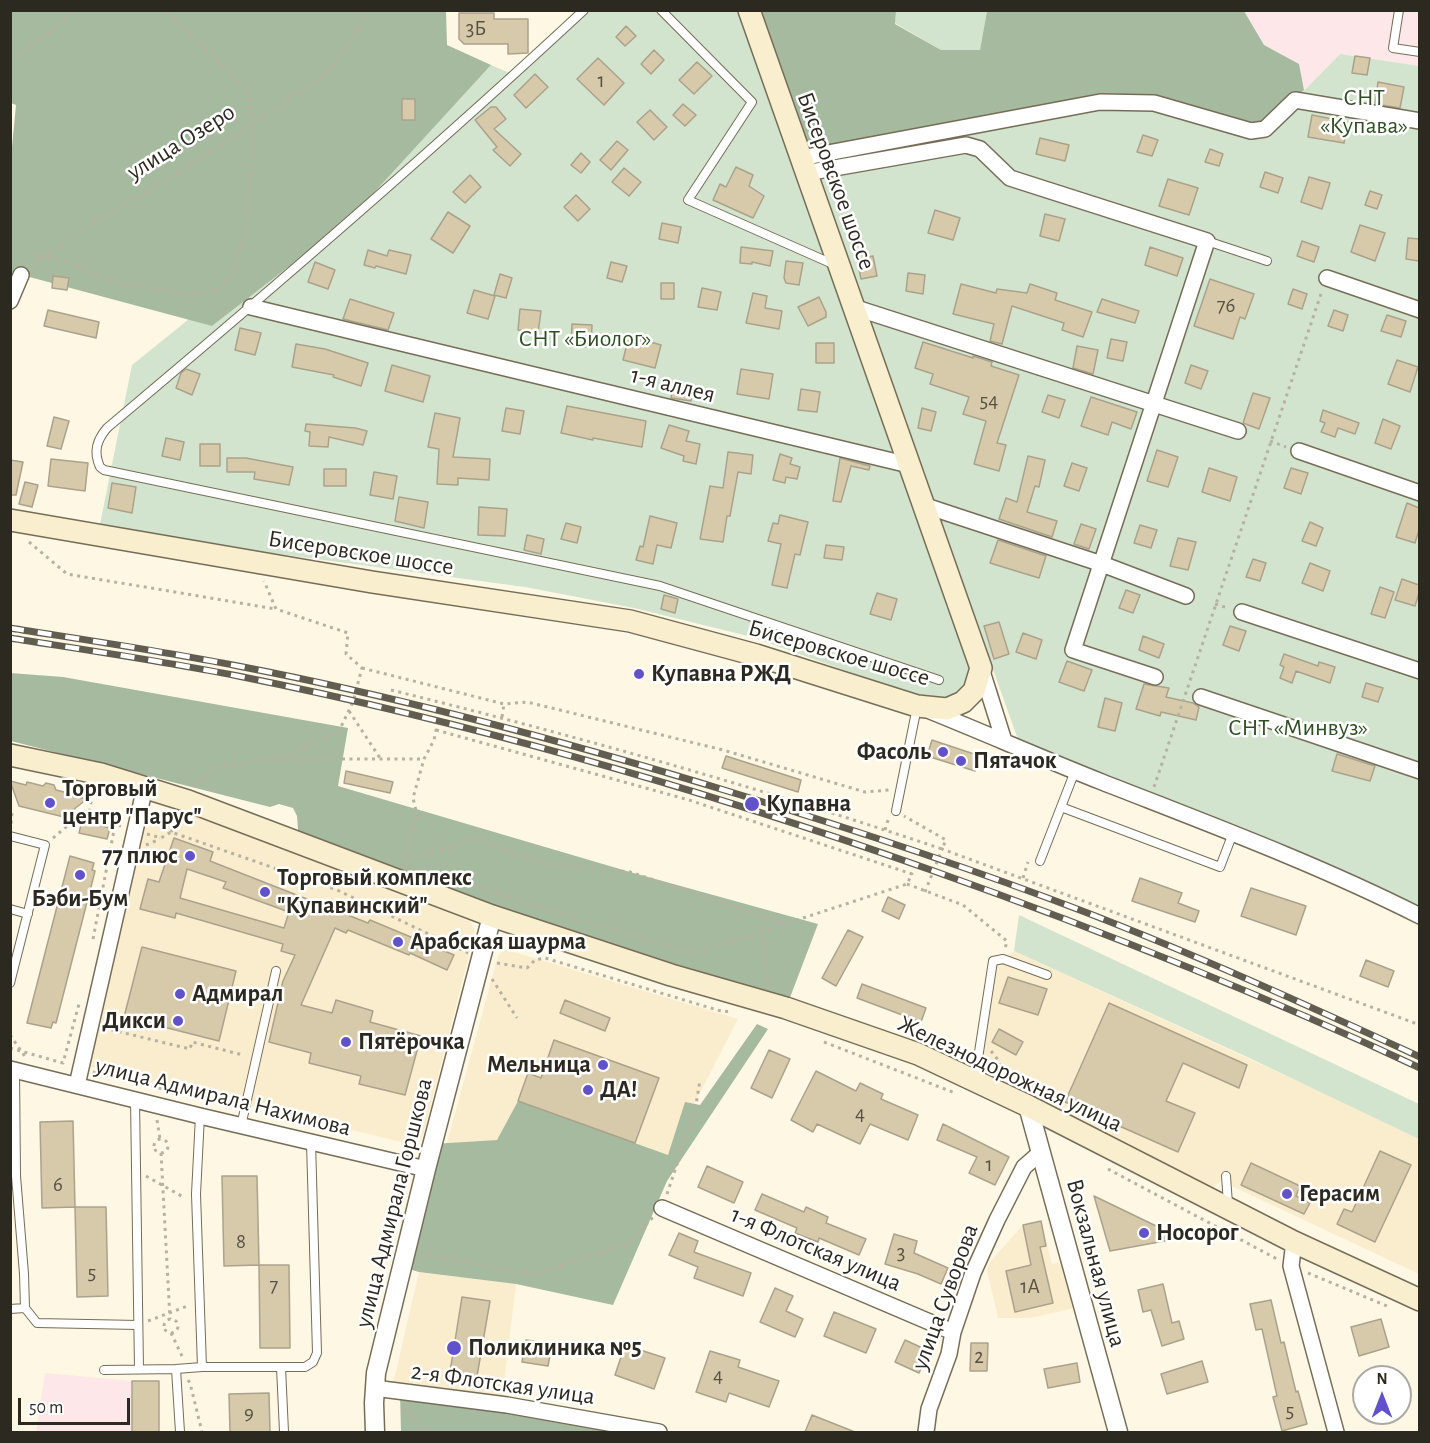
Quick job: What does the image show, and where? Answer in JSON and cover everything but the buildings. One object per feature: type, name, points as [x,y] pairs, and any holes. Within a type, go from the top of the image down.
[{"type":"main road","name":"Бисеровское шоссе","points":[[10,520],[372,582],[630,621],[756,655],[917,706],[947,709],[963,702],[974,691],[981,668],[748,10]]},
{"type":"main road","name":"Железнодорожная улица","points":[[10,755],[101,774],[145,787],[299,842],[492,916],[670,975],[771,1003],[918,1054],[969,1088],[1028,1106],[1294,1242],[1419,1300]]},
{"type":"street","points":[[803,165],[1100,102],[1154,103],[1251,130],[1265,129],[1294,100],[1419,121]]},
{"type":"street","points":[[803,165],[966,145],[980,149],[1010,178],[1207,241],[1073,650],[1155,677]]},
{"type":"street","points":[[10,301],[21,275]]},
{"type":"street","points":[[1327,278],[1419,310]]},
{"type":"street","name":"1-я аллея","points":[[251,307],[909,465]]},
{"type":"street","points":[[853,307],[1238,431]]},
{"type":"street","points":[[1299,451],[1419,494]]},
{"type":"street","points":[[923,505],[1102,564],[1186,596]]},
{"type":"street","points":[[1242,612],[1419,671]]},
{"type":"street","points":[[981,668],[1004,741]]},
{"type":"street","points":[[1201,697],[1419,771]]},
{"type":"street","points":[[917,706],[1356,884],[1419,916]]},
{"type":"street","points":[[77,1085],[145,787]]},
{"type":"street","name":"улица Адмирала Горшкова","points":[[375,1432],[380,1389],[376,1373],[492,916]]},
{"type":"street","name":"улица Адмирала Нахимова","points":[[13,1070],[426,1169]]},
{"type":"street","name":"Вокзальная улица","points":[[1028,1106],[1118,1432]]},
{"type":"street","name":"улица Суворова","points":[[926,1432],[928,1409],[949,1354],[953,1332],[973,1273],[1024,1167],[1040,1152]]},
{"type":"street","name":"1-я Флотская улица","points":[[662,1208],[953,1332]]},
{"type":"street","points":[[1294,1242],[1291,1266],[1336,1432]]},
{"type":"street","name":"2-я Флотская улица","points":[[380,1389],[507,1406],[659,1432]]},
{"type":"lane","points":[[584,10],[514,75],[251,307],[106,428],[96,449],[100,467],[104,470],[660,586],[939,680]]},
{"type":"lane","points":[[661,10],[752,102],[688,200],[839,267]]},
{"type":"lane","points":[[1399,10],[1393,48],[1419,52]]},
{"type":"lane","points":[[1207,241],[1267,261]]},
{"type":"lane","points":[[896,812],[917,706]]},
{"type":"lane","points":[[1041,861],[1075,771]]},
{"type":"lane","points":[[1061,807],[1220,867],[1233,833]]},
{"type":"lane","points":[[10,836],[45,845],[10,983]]},
{"type":"lane","points":[[10,909],[28,914]]},
{"type":"lane","points":[[969,1088],[993,961],[1003,959],[1047,975]]},
{"type":"lane","points":[[241,1126],[276,971]]},
{"type":"lane","points":[[13,1070],[13,1140],[25,1308],[37,1323],[138,1325]]},
{"type":"lane","points":[[135,1100],[139,1369]]},
{"type":"lane","points":[[200,1116],[196,1194],[202,1367]]},
{"type":"lane","points":[[104,1370],[305,1367],[313,1362],[316,1353],[311,1142]]},
{"type":"lane","points":[[1226,1176],[1228,1208]]},
{"type":"lane","points":[[10,1309],[25,1308]]},
{"type":"lane","points":[[281,1367],[284,1432]]},
{"type":"lane","points":[[176,1369],[180,1432]]},
{"type":"path","points":[[10,59],[31,47],[76,10]]},
{"type":"path","points":[[40,256],[67,261],[102,278],[122,284],[186,295],[205,293],[222,287],[234,272],[246,234],[253,148],[250,94],[230,71],[164,10]]},
{"type":"path","name":"улица Озеро","points":[[21,275],[40,256],[252,125],[311,85],[331,68],[350,42],[368,10]]},
{"type":"path","points":[[1150,800],[1327,278]]},
{"type":"path","points":[[27,540],[67,574],[276,609],[348,633],[346,654],[362,668],[504,704],[527,702],[723,750],[866,792],[884,792],[901,786]]},
{"type":"path","points":[[255,562],[276,609]]},
{"type":"path","points":[[280,759],[339,731],[349,711],[362,668]]},
{"type":"path","points":[[391,690],[602,743],[885,830],[1419,1025]]},
{"type":"path","points":[[502,717],[504,704]]},
{"type":"path","points":[[349,711],[380,758]]},
{"type":"path","points":[[436,730],[689,800],[912,874],[907,884],[693,954],[402,864],[417,815],[412,798],[424,759],[434,740],[436,730]]},
{"type":"path","points":[[191,790],[220,766],[280,759],[424,759]]},
{"type":"path","points":[[83,789],[93,790],[88,819]]},
{"type":"path","points":[[10,807],[12,812],[10,827]]},
{"type":"path","points":[[161,838],[145,834],[142,847],[161,838],[171,832],[185,811]]},
{"type":"path","points":[[896,812],[946,840],[925,892]]},
{"type":"path","points":[[45,845],[72,822],[88,819],[135,831]]},
{"type":"path","points":[[885,830],[888,819]]},
{"type":"path","points":[[91,949],[115,825]]},
{"type":"path","points":[[171,832],[337,890],[480,960],[527,968],[535,960],[545,958],[724,1012],[736,1010]]},
{"type":"path","points":[[403,860],[477,839],[538,862],[630,872],[785,923]]},
{"type":"path","points":[[761,931],[771,1003]]},
{"type":"path","points":[[480,960],[517,1018]]},
{"type":"path","points":[[10,1048],[63,1063],[79,1002]]},
{"type":"path","points":[[99,1027],[190,1049],[192,1042],[243,1055]]},
{"type":"path","points":[[820,1040],[969,1088]]},
{"type":"path","points":[[89,1071],[200,1098]]},
{"type":"path","points":[[406,1251],[535,1274],[628,1244],[662,1208],[695,1111],[700,1080]]},
{"type":"path","points":[[156,1113],[160,1139]]},
{"type":"path","points":[[160,1139],[156,1141],[154,1147],[157,1152],[161,1153]]},
{"type":"path","points":[[160,1139],[168,1145],[166,1151],[161,1153]]},
{"type":"path","points":[[161,1153],[170,1319]]},
{"type":"path","points":[[1105,1167],[1291,1266],[1387,1306]]},
{"type":"path","points":[[137,1171],[188,1200]]},
{"type":"path","points":[[138,1325],[199,1302]]},
{"type":"path","points":[[170,1319],[174,1320],[177,1325],[176,1330],[171,1333]]},
{"type":"path","points":[[170,1319],[165,1321],[164,1327],[167,1332],[171,1333],[188,1368]]},
{"type":"path","points":[[176,1369],[190,1383],[202,1432]]},
{"type":"path","points":[[380,1389],[429,1432]]},
{"type":"shaded area","points":[[1244,11],[1419,11],[1419,66],[1340,54],[1304,90],[1299,64],[1264,45]]},
{"type":"shaded area","points":[[174,811],[192,814],[470,921],[475,931],[422,1139],[406,1143],[87,1066],[143,831],[154,819]]},
{"type":"shaded area","points":[[504,949],[738,1019],[668,1155],[518,1101],[497,1140],[447,1143],[498,956]]},
{"type":"shaded area","points":[[1014,951],[1419,1137],[1419,1274],[1221,1181],[1213,1188],[1065,1110],[980,1058],[993,961],[1003,959]]},
{"type":"shaded area","points":[[1041,1221],[1052,1264],[1062,1262],[1074,1308],[1030,1318],[998,1318],[987,1270],[990,1262],[1023,1225]]},
{"type":"shaded area","name":"Поликлиника №5","points":[[419,1272],[516,1284],[502,1398],[393,1384]]},
{"type":"shaded area","points":[[45,1373],[132,1381],[159,1381],[159,1432],[36,1432]]},
{"type":"green space","points":[[10,11],[446,11],[447,45],[491,65],[349,220],[212,326],[11,272],[10,168],[16,105],[11,103]]},
{"type":"green space","name":"СНТ «Биолог»","points":[[584,11],[739,11],[971,669],[962,688],[953,697],[939,699],[919,697],[752,637],[634,608],[525,587],[257,551],[100,524],[132,365],[189,319],[212,326],[349,220],[491,65],[514,75]]},
{"type":"green space","points":[[759,11],[896,11],[895,24],[941,50],[980,50],[987,11],[1244,11],[1264,45],[1299,64],[1304,90],[1265,129],[1154,103],[1100,102],[810,156]]},
{"type":"green space","points":[[896,11],[987,11],[980,50],[941,50],[895,23]]},
{"type":"green space","points":[[1340,54],[1419,66],[1419,916],[1021,748],[810,156],[1100,102],[1271,124]]},
{"type":"green space","points":[[10,673],[63,677],[348,728],[338,786],[630,872],[818,924],[786,1008],[299,842],[297,816],[293,808],[279,804],[270,807],[11,741]]},
{"type":"green space","points":[[1019,915],[1419,1104],[1419,1139],[1245,1056],[1014,951]]},
{"type":"green space","points":[[757,1024],[768,1029],[667,1181],[613,1305],[516,1284],[419,1272],[402,1267],[432,1144],[497,1140],[518,1101],[668,1155],[685,1102],[700,1105]]},
{"type":"green space","points":[[400,1391],[659,1432],[401,1432]]},
{"type":"railway","points":[[10,628],[210,661],[363,692],[549,739],[734,793],[911,849],[1085,912],[1212,964],[1420,1057]]},
{"type":"railway","points":[[10,638],[181,665],[326,695],[501,737],[674,786],[846,841],[1055,915],[1239,988],[1420,1068]]},
{"type":"place","name":"Купавна РЖД","points":[[639,674]]},
{"type":"place","name":"Фасоль","points":[[943,752]]},
{"type":"place","name":"Пятачок","points":[[961,761]]},
{"type":"place","name":"Торговый центр \"Парус\"","points":[[50,803]]},
{"type":"place","name":"Купавна","points":[[752,804]]},
{"type":"place","name":"77 плюс","points":[[190,856]]},
{"type":"place","name":"Бэби-Бум","points":[[80,875]]},
{"type":"place","name":"Торговый комплекс \"Купавинский\"","points":[[265,892]]},
{"type":"place","name":"Арабская шаурма","points":[[398,942]]},
{"type":"place","name":"Адмирал","points":[[180,994]]},
{"type":"place","name":"Дикси","points":[[178,1021]]},
{"type":"place","name":"Пятёрочка","points":[[346,1042]]},
{"type":"place","name":"Мельница","points":[[603,1065]]},
{"type":"place","name":"ДА!","points":[[588,1090]]},
{"type":"place","name":"Герасим","points":[[1287,1194]]},
{"type":"place","name":"Носорог","points":[[1144,1233]]},
{"type":"place","name":"Поликлиника №5","points":[[454,1348]]},
{"type":"park label","name":"СНТ «Купава»","points":[[1364,112]]},
{"type":"park label","name":"СНТ «Минвуз»","points":[[1298,728]]}]
